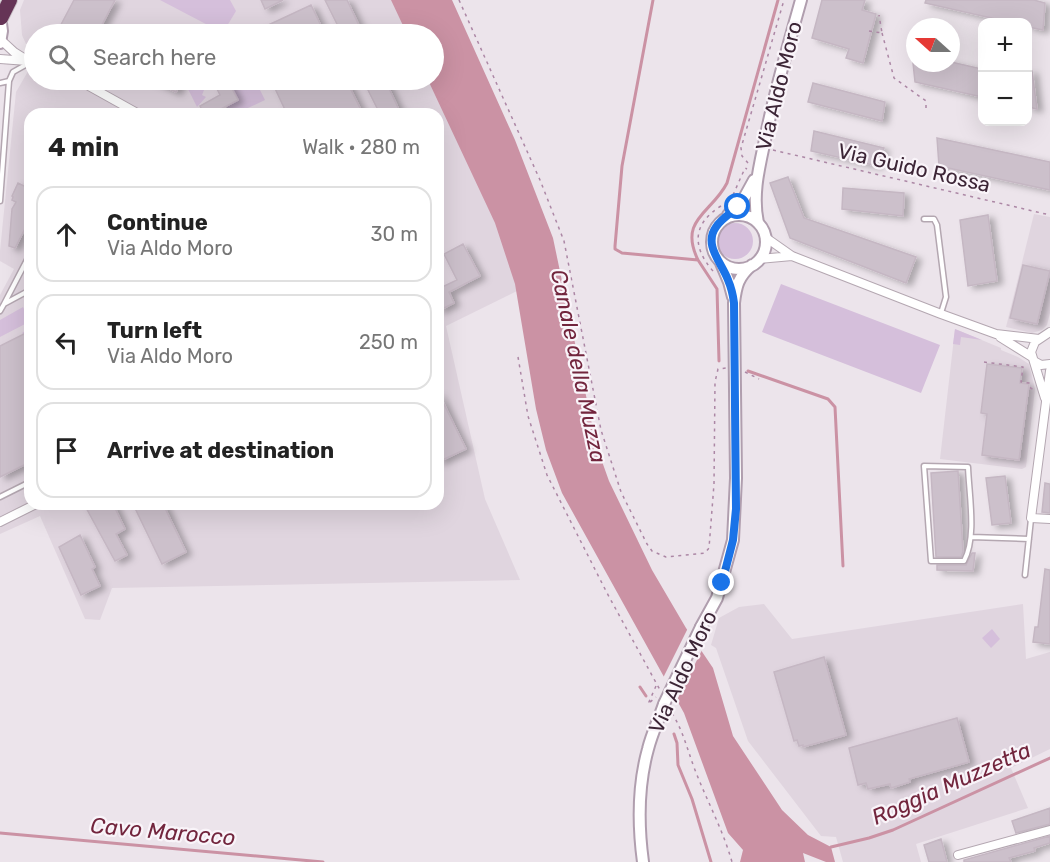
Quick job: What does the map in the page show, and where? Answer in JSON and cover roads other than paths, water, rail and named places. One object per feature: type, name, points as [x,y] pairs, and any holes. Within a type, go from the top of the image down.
[{"type":"highway","points":[[0,16],[10,0]]},
{"type":"street","name":"Via Aldo Moro","points":[[643,862],[640,789],[661,698],[717,598],[733,540],[736,478],[730,368],[734,303],[741,274],[756,262],[765,248],[765,237],[758,223],[755,196],[758,171],[773,101],[801,0]]},
{"type":"street","points":[[0,16],[1,41],[24,57]]},
{"type":"street","points":[[0,59],[24,61]]},
{"type":"street","points":[[96,90],[128,108]]},
{"type":"street","name":"Via Aldo Moro","points":[[734,303],[729,282],[712,248],[712,237],[716,226],[744,200],[758,171]]},
{"type":"street","points":[[725,219],[740,215],[750,217],[758,223]]},
{"type":"street","points":[[765,237],[792,256],[996,334],[1041,365],[1050,364]]},
{"type":"street","points":[[721,263],[739,269],[756,262],[792,256]]},
{"type":"street","points":[[1044,396],[1033,358],[1032,346],[1050,332]]},
{"type":"street","points":[[996,334],[1043,339]]},
{"type":"street","points":[[1050,371],[1044,396],[1031,518],[1050,519]]},
{"type":"street","points":[[1040,450],[1050,451]]},
{"type":"street","points":[[0,522],[24,510]]},
{"type":"street","points":[[958,855],[1050,830]]},
{"type":"lane","points":[[0,201],[9,81],[13,72],[24,66]]},
{"type":"lane","points":[[0,83],[9,81]]},
{"type":"lane","points":[[924,219],[934,219],[937,225],[946,297],[940,314]]},
{"type":"lane","points":[[0,311],[24,266]]},
{"type":"lane","points":[[4,304],[24,294]]},
{"type":"lane","points":[[924,466],[968,467],[971,537],[964,561],[931,561],[924,466]]},
{"type":"lane","points":[[0,497],[24,485]]},
{"type":"lane","points":[[1025,575],[1031,518]]},
{"type":"lane","points":[[971,537],[1029,539]]},
{"type":"water","name":"Canale della Muzza","points":[[391,0],[452,0],[515,140],[553,238],[593,429],[609,481],[652,570],[713,668],[733,736],[782,810],[808,835],[831,847],[835,862],[826,862],[803,853],[805,862],[740,862],[743,850],[728,833],[684,713],[562,493],[546,450],[536,409],[515,284],[495,223],[444,114],[444,108],[441,108],[433,90],[444,90],[444,24],[402,24]]},
{"type":"waterway","points":[[653,0],[622,166],[615,249],[622,253],[698,260],[717,289],[719,361]]},
{"type":"waterway","points":[[698,260],[693,246],[694,226],[727,183],[778,0]]},
{"type":"waterway","points":[[748,371],[828,399],[835,407],[843,566]]},
{"type":"waterway","points":[[640,687],[646,696]]},
{"type":"waterway","points":[[674,734],[677,743],[678,765],[692,799],[711,862]]},
{"type":"waterway","name":"Roggia Muzzetta","points":[[831,847],[893,830],[1050,758]]},
{"type":"waterway","name":"Cavo Marocco","points":[[0,833],[323,862]]}]
